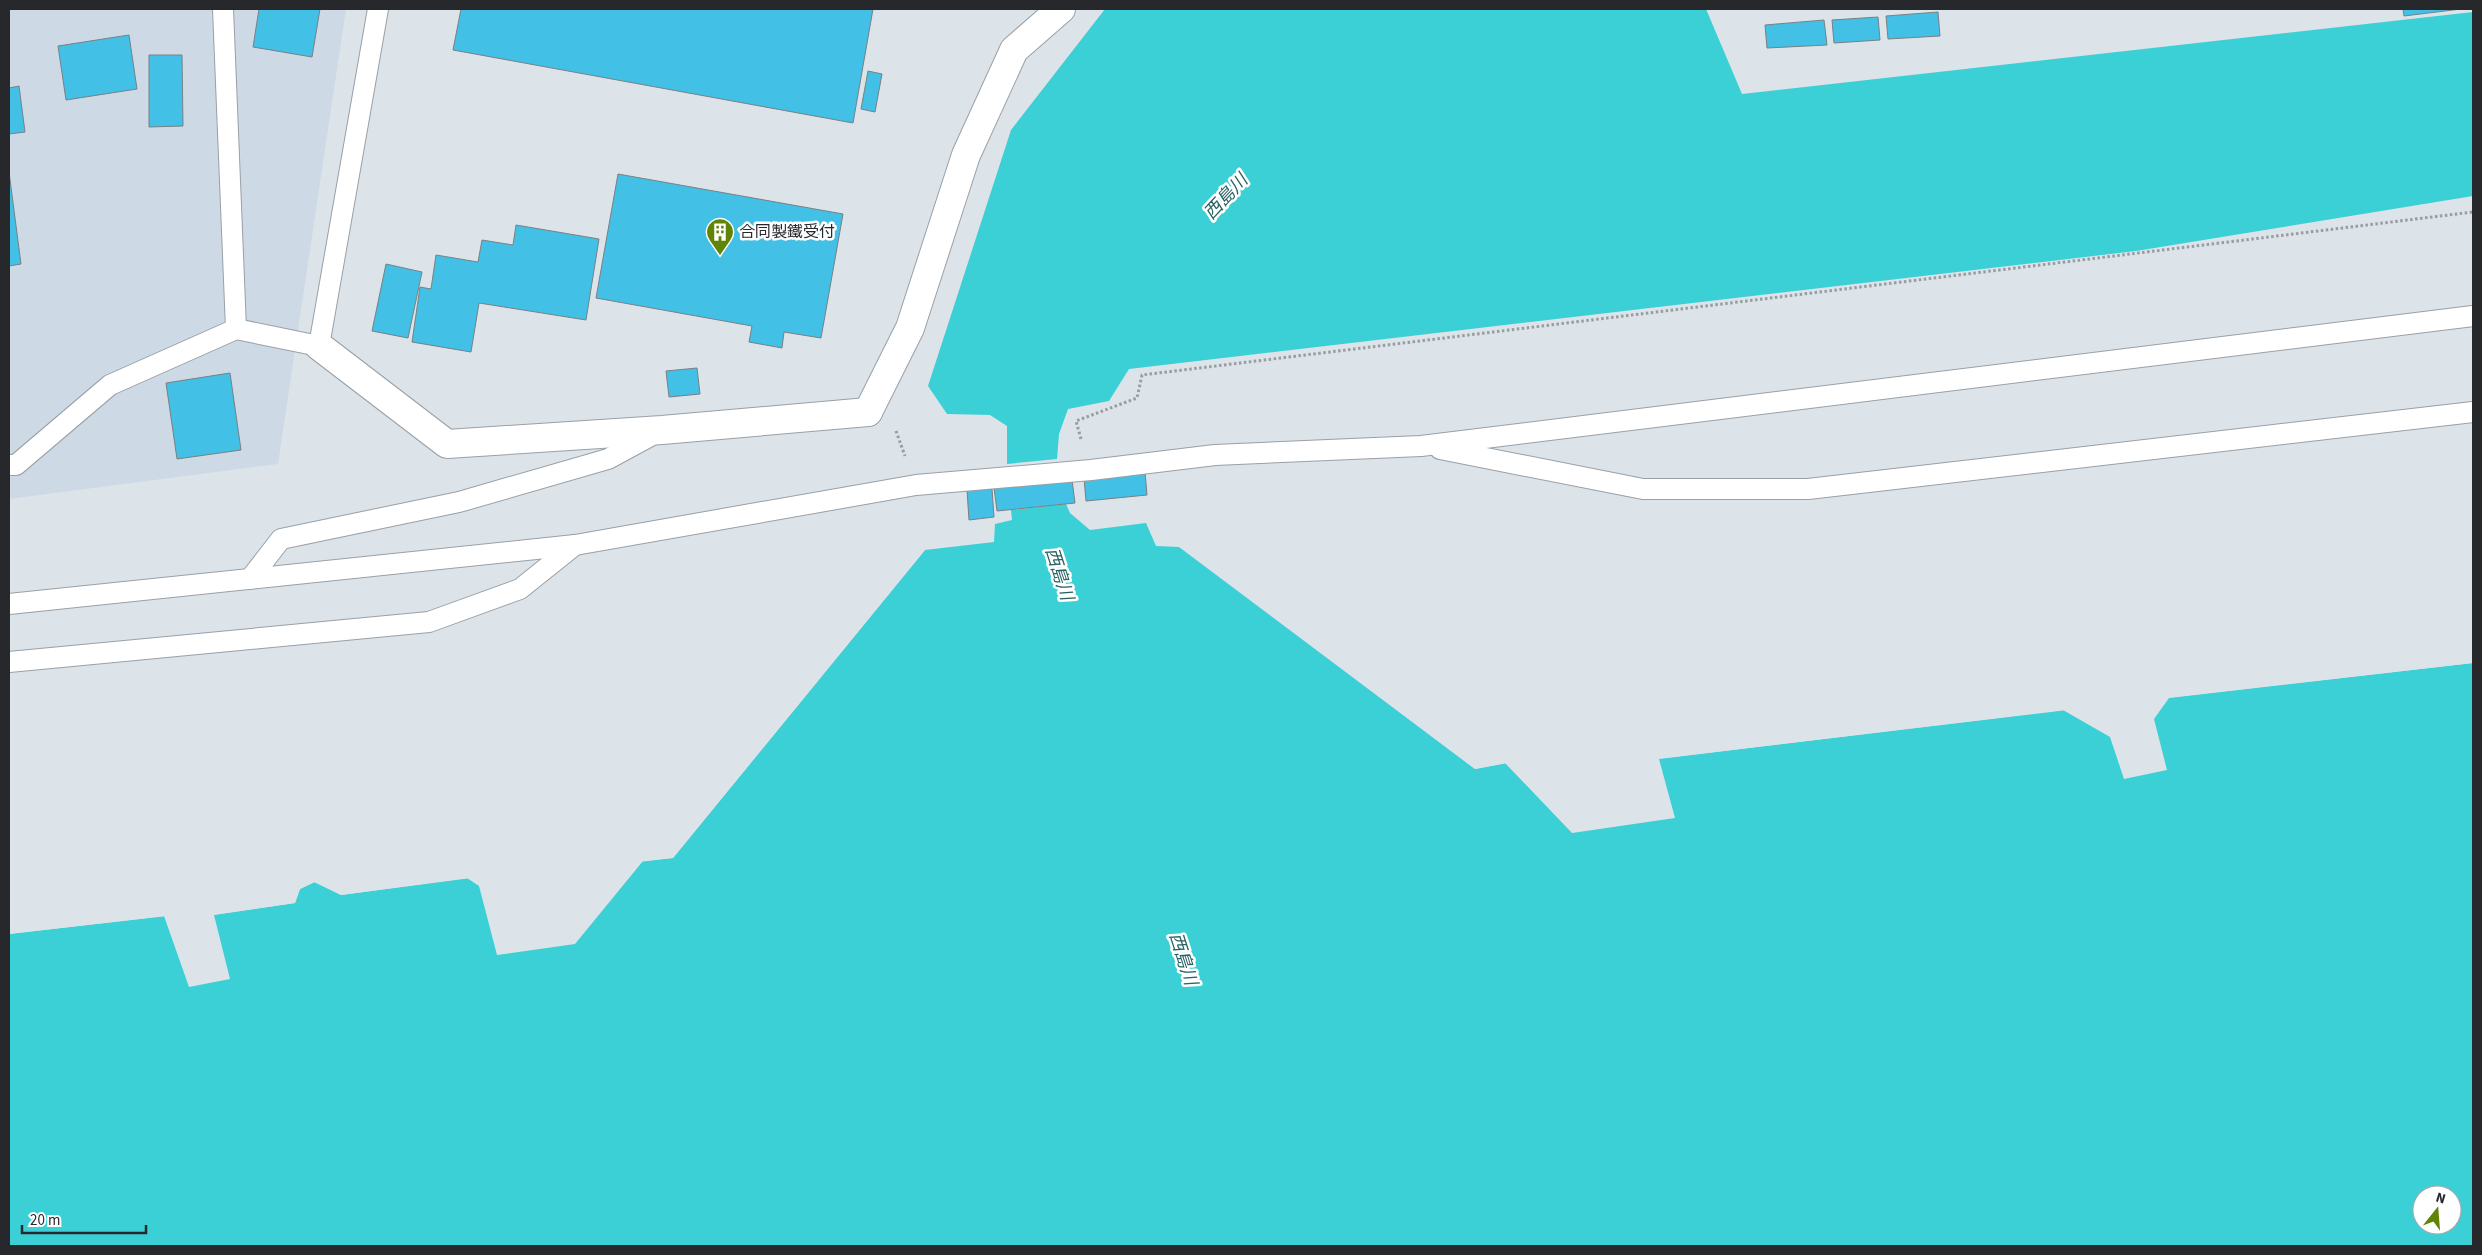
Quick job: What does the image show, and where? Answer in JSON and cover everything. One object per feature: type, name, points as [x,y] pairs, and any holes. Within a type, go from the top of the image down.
[{"type":"street","points":[[318,346],[447,444],[662,430],[868,412],[910,328],[966,155],[1014,50],[1061,9]]},
{"type":"lane","points":[[223,9],[236,329]]},
{"type":"lane","points":[[9,465],[16,465],[110,385],[236,329],[318,346],[378,9]]},
{"type":"lane","points":[[9,604],[575,545],[916,485],[1091,470],[1214,455],[1421,446],[2473,316]]},
{"type":"lane","points":[[1421,446],[1643,489],[1808,489],[2473,412]]},
{"type":"lane","points":[[250,579],[281,539],[459,502],[608,459],[662,430]]},
{"type":"lane","points":[[9,662],[429,622],[520,589],[575,545]]},
{"type":"path","points":[[1091,470],[1076,421],[1136,398],[1142,375],[2473,212]]},
{"type":"path","points":[[868,412],[896,431],[916,485]]},
{"type":"shaded area","points":[[9,9],[346,9],[278,464],[9,499]]},
{"type":"water","name":"西島川","points":[[1105,9],[1706,9],[1742,94],[2473,12],[2473,196],[2136,251],[1129,369],[1109,401],[1068,409],[1059,434],[1057,459],[1007,464],[1007,426],[990,415],[947,414],[928,386],[1011,130]]},
{"type":"water","name":"西島川","points":[[1066,504],[1070,513],[1090,530],[1146,523],[1156,546],[1179,547],[1475,769],[1505,763],[1572,833],[1675,818],[1659,759],[2063,710],[2110,737],[2124,779],[2167,770],[2154,719],[2169,698],[2473,663],[2473,1246],[9,1246],[9,934],[164,916],[189,987],[230,979],[214,915],[295,903],[300,889],[315,882],[341,895],[467,878],[479,886],[497,955],[575,944],[643,861],[673,858],[925,550],[994,542],[995,524],[1012,520],[1011,510]]},
{"type":"pier","points":[[1178,545],[1476,767],[1504,761],[1508,763],[1475,769]]},
{"type":"pier","points":[[923,549],[925,550],[673,858],[639,862],[642,859],[672,855]]},
{"type":"pier","points":[[2473,661],[2473,663],[2166,698],[2169,695]]},
{"type":"pier","points":[[2063,708],[2067,710],[1656,759],[1658,757]]},
{"type":"pier","points":[[467,876],[471,878],[341,895],[314,882],[300,889],[295,903],[212,915],[214,913],[293,901],[298,887],[314,880],[342,892]]},
{"type":"pier","points":[[164,913],[167,916],[9,934],[9,931]]},
{"type":"building","points":[[259,9],[320,9],[312,57],[253,47]]},
{"type":"building","points":[[461,9],[873,9],[853,123],[453,50]]},
{"type":"building","points":[[2403,9],[2461,9],[2404,16]]},
{"type":"building","points":[[1938,12],[1940,36],[1888,39],[1886,16]]},
{"type":"building","points":[[1878,17],[1880,40],[1834,43],[1832,20]]},
{"type":"building","points":[[1824,20],[1827,45],[1767,48],[1765,25]]},
{"type":"building","points":[[129,35],[137,89],[66,100],[58,46]]},
{"type":"building","points":[[149,55],[182,55],[183,126],[149,127]]},
{"type":"building","points":[[868,71],[882,74],[875,112],[861,109]]},
{"type":"building","points":[[19,86],[25,132],[9,134],[9,88]]},
{"type":"building","points":[[9,172],[21,264],[9,266]]},
{"type":"building","name":"合同製鐵受付","points":[[618,174],[843,214],[821,338],[784,332],[782,348],[749,342],[752,326],[596,298]]},
{"type":"building","points":[[516,225],[599,239],[586,320],[479,303],[471,352],[412,342],[420,287],[431,289],[436,255],[478,262],[482,240],[513,245]]},
{"type":"building","points":[[386,264],[422,272],[408,338],[372,331]]},
{"type":"building","points":[[697,368],[700,394],[669,397],[666,371]]},
{"type":"building","points":[[230,373],[241,450],[177,459],[166,383]]},
{"type":"building","points":[[1145,472],[1147,495],[1086,501],[1084,478]]},
{"type":"building","points":[[1072,480],[1075,503],[997,511],[994,488]]},
{"type":"building","points":[[992,489],[994,517],[969,520],[967,490]]},
{"type":"place","name":"合同製鐵受付","points":[[720,256]]}]
